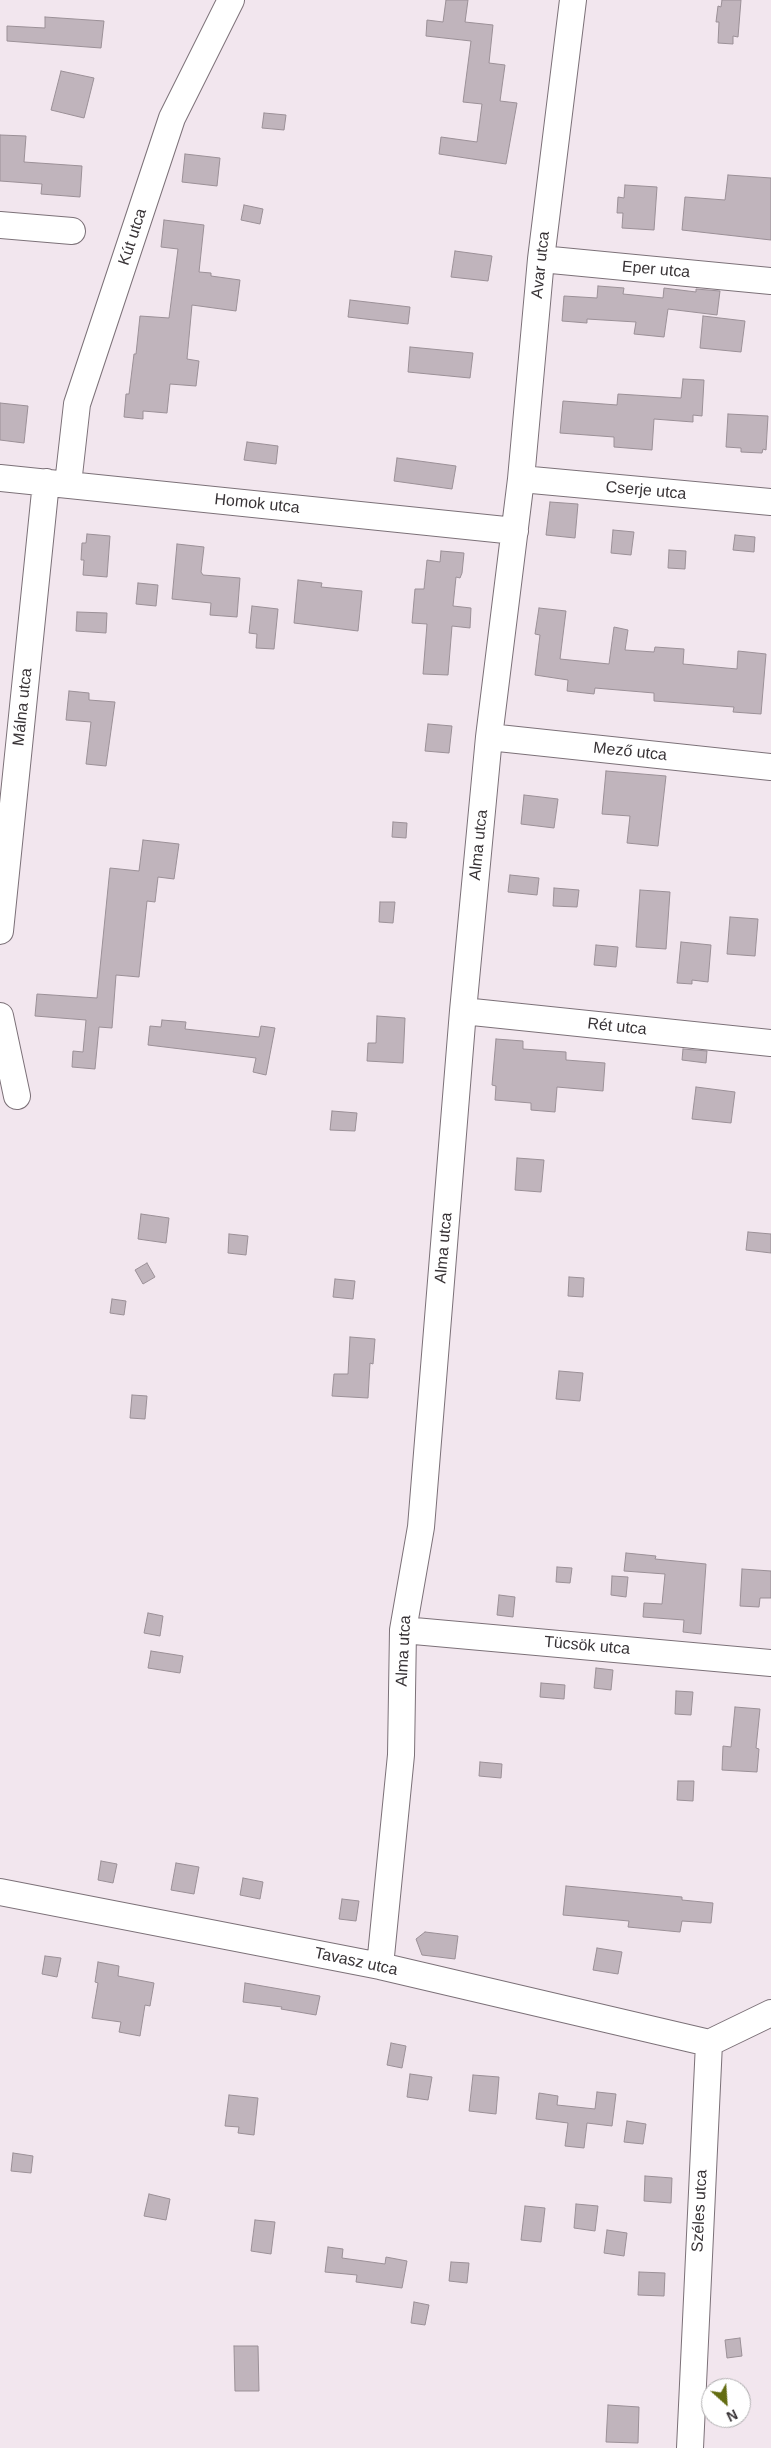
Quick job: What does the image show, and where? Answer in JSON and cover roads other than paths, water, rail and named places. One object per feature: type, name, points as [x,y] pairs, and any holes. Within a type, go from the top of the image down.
[{"type":"street","name":"Kút utca","points":[[57,483],[77,404],[172,118],[231,0]]},
{"type":"street","name":"Avar utca","points":[[515,531],[541,259],[573,0]]},
{"type":"street","points":[[0,225],[72,231]]},
{"type":"street","name":"Eper utca","points":[[541,259],[771,281]]},
{"type":"street","name":"Homok utca","points":[[0,478],[515,531]]},
{"type":"street","name":"Cserje utca","points":[[521,479],[771,502]]},
{"type":"street","name":"Málna utca","points":[[0,931],[57,483]]},
{"type":"street","name":"Alma utca","points":[[380,1966],[401,1755],[403,1630],[421,1527],[462,1011],[489,737],[515,531]]},
{"type":"street","name":"Mező utca","points":[[489,737],[771,767]]},
{"type":"street","name":"Rét utca","points":[[462,1011],[771,1043]]},
{"type":"street","points":[[0,1016],[17,1096]]},
{"type":"street","name":"Tücsök utca","points":[[403,1630],[771,1663]]},
{"type":"street","name":"Tavasz utca","points":[[0,1892],[380,1966],[709,2043]]},
{"type":"street","points":[[709,2043],[771,2013]]},
{"type":"street","name":"Széles utca","points":[[690,2448],[709,2043]]}]
